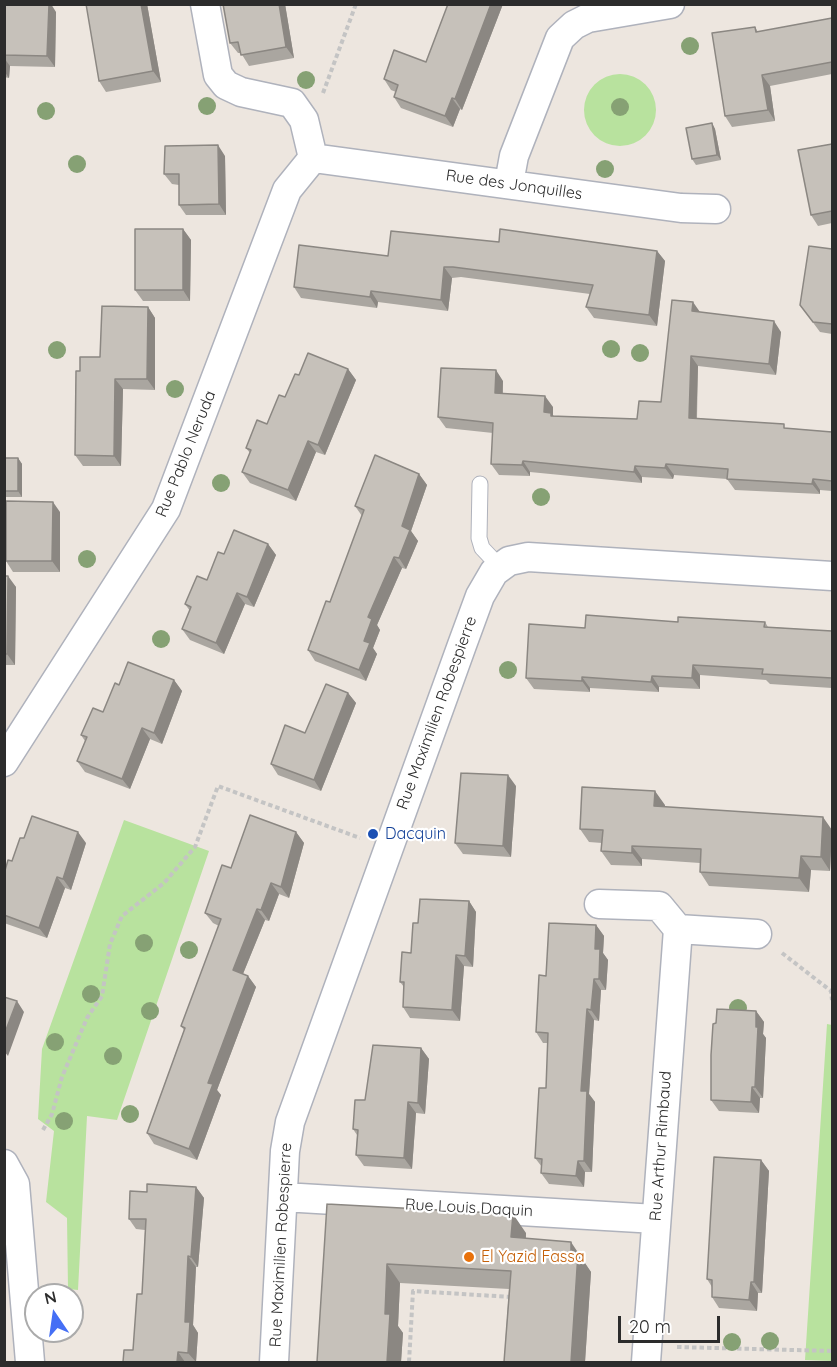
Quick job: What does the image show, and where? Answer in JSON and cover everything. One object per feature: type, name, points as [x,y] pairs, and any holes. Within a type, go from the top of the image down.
[{"type":"street","points":[[205,4],[218,75],[226,85],[241,92],[292,103],[304,120],[313,158]]},
{"type":"street","points":[[509,183],[514,156],[560,38],[574,25],[588,18],[670,4]]},
{"type":"street","name":"Rue des Jonquilles","points":[[313,158],[681,208],[716,209]]},
{"type":"street","name":"Rue Pablo Neruda","points":[[4,762],[166,509],[287,190],[313,158]]},
{"type":"street","points":[[501,567],[509,561],[528,557],[832,576]]},
{"type":"street","name":"Rue Maximilien Robespierre","points":[[274,1362],[285,1151],[290,1122],[480,596],[494,572],[501,567]]},
{"type":"street","points":[[599,904],[659,906],[678,929],[757,934]]},
{"type":"street","name":"Rue Arthur Rimbaud","points":[[647,1354],[678,929]]},
{"type":"street","points":[[4,1164],[15,1185],[30,1362]]},
{"type":"street","name":"Rue Louis Daquin","points":[[283,1197],[656,1219]]},
{"type":"lane","points":[[480,484],[478,538],[482,548],[501,567]]},
{"type":"path","points":[[304,120],[318,107],[356,4]]},
{"type":"path","points":[[43,1130],[87,1018],[102,996],[110,944],[122,916],[164,883],[195,847],[218,786],[364,839]]},
{"type":"path","points":[[757,934],[831,991],[832,1000]]},
{"type":"path","points":[[409,1362],[413,1291],[513,1297],[512,1308]]},
{"type":"path","points":[[647,1354],[832,1351]]},
{"type":"green space","points":[[613,74],[627,74],[646,84],[656,103],[656,117],[646,136],[627,146],[613,146],[594,136],[584,117],[584,103],[594,84]]},
{"type":"green space","points":[[124,820],[209,851],[117,1120],[87,1116],[78,1283],[68,1283],[67,1218],[46,1202],[54,1131],[38,1119],[42,1049]]},
{"type":"green space","points":[[827,1024],[832,1025],[832,1361],[805,1360]]},
{"type":"building","points":[[4,4],[49,4],[47,56],[4,55]]},
{"type":"building","points":[[86,4],[141,4],[153,71],[99,81]]},
{"type":"building","points":[[223,4],[279,4],[286,47],[241,55],[238,42],[230,43]]},
{"type":"building","points":[[448,4],[491,4],[455,99],[452,98],[445,116],[394,97],[398,85],[384,79],[394,50],[426,62]]},
{"type":"building","points":[[832,18],[832,62],[762,75],[768,110],[725,116],[712,33],[755,27],[756,32]]},
{"type":"building","points":[[712,123],[717,155],[692,159],[686,128]]},
{"type":"building","points":[[832,144],[832,211],[811,215],[798,150]]},
{"type":"building","points":[[218,145],[219,204],[179,205],[179,174],[164,174],[165,146]]},
{"type":"building","points":[[135,229],[183,229],[183,290],[135,290]]},
{"type":"building","points":[[500,229],[657,251],[649,315],[586,307],[593,285],[453,267],[444,267],[441,300],[371,291],[370,297],[294,287],[299,245],[388,256],[391,231],[499,242]]},
{"type":"building","points":[[809,246],[832,249],[832,324],[813,322],[800,305]]},
{"type":"building","points":[[672,300],[693,302],[692,311],[774,321],[769,364],[691,356],[689,418],[784,424],[784,428],[832,432],[832,481],[813,479],[812,484],[727,479],[728,469],[666,464],[665,468],[635,466],[634,472],[523,461],[522,465],[491,464],[493,423],[438,417],[441,368],[496,370],[495,393],[545,396],[544,412],[551,413],[551,416],[637,419],[639,401],[661,402]]},
{"type":"building","points":[[102,306],[148,307],[147,379],[115,379],[114,456],[75,455],[76,371],[80,371],[80,357],[100,357]]},
{"type":"building","points":[[308,353],[348,369],[318,445],[308,441],[288,490],[242,472],[251,450],[246,448],[257,420],[267,424],[279,395],[285,397],[295,374],[299,375]]},
{"type":"building","points":[[375,455],[419,474],[402,526],[410,530],[399,558],[394,557],[368,617],[372,619],[364,641],[370,643],[359,670],[308,650],[326,601],[330,602],[364,510],[355,506]]},
{"type":"building","points":[[4,458],[18,458],[18,491],[4,491]]},
{"type":"building","points":[[6,501],[53,502],[52,561],[6,561]]},
{"type":"building","points":[[234,530],[268,544],[247,597],[237,593],[216,643],[182,629],[191,607],[185,604],[197,576],[207,580],[218,552],[224,554]]},
{"type":"building","points":[[4,576],[8,576],[7,654],[4,654]]},
{"type":"building","points":[[586,615],[678,622],[678,617],[765,622],[764,627],[832,631],[832,678],[762,674],[763,669],[693,665],[692,678],[652,676],[651,682],[582,677],[582,681],[526,678],[529,624],[585,628]]},
{"type":"building","points":[[128,662],[174,680],[154,733],[142,728],[122,779],[77,761],[87,737],[81,735],[93,708],[103,712],[115,683],[119,685]]},
{"type":"building","points":[[326,684],[348,693],[314,780],[271,764],[285,725],[305,733]]},
{"type":"building","points":[[461,773],[508,775],[503,846],[455,843]]},
{"type":"building","points":[[582,787],[655,791],[654,806],[823,817],[821,857],[801,856],[799,878],[700,872],[701,849],[632,846],[632,853],[601,851],[603,830],[580,829]]},
{"type":"building","points":[[250,815],[296,832],[281,887],[271,883],[261,910],[257,909],[233,970],[248,976],[208,1083],[213,1084],[189,1149],[147,1133],[185,1028],[181,1026],[221,919],[205,913],[222,865],[231,868]]},
{"type":"building","points":[[32,816],[78,832],[63,879],[57,877],[39,928],[4,915],[4,874],[8,860],[12,861],[20,838],[24,838]]},
{"type":"building","points":[[420,899],[469,901],[465,956],[456,955],[452,1010],[403,1007],[404,982],[400,982],[402,952],[411,953],[413,923],[418,923]]},
{"type":"building","points":[[549,923],[596,925],[595,949],[600,949],[599,979],[594,979],[591,1010],[587,1009],[581,1091],[587,1091],[584,1161],[578,1161],[576,1176],[541,1173],[542,1159],[535,1158],[539,1088],[546,1088],[548,1033],[536,1032],[539,975],[546,976]]},
{"type":"building","points":[[4,997],[17,1001],[4,1035]]},
{"type":"building","points":[[717,1009],[756,1011],[756,1027],[758,1027],[755,1087],[752,1087],[751,1102],[711,1100],[713,1024],[716,1023]]},
{"type":"building","points":[[373,1045],[421,1048],[418,1103],[408,1102],[404,1158],[356,1155],[358,1130],[353,1129],[355,1100],[365,1100]]},
{"type":"building","points":[[714,1157],[761,1160],[754,1282],[751,1282],[749,1300],[712,1297],[712,1280],[707,1279]]},
{"type":"building","points":[[147,1184],[196,1187],[191,1257],[188,1256],[185,1322],[190,1322],[188,1353],[178,1352],[177,1362],[123,1362],[124,1350],[133,1350],[137,1294],[142,1294],[146,1219],[129,1219],[130,1191],[147,1192]]},
{"type":"building","points":[[327,1204],[513,1214],[511,1237],[571,1242],[571,1252],[578,1253],[571,1362],[504,1362],[511,1271],[387,1264],[385,1314],[390,1314],[387,1362],[317,1362]]},
{"type":"place","name":"Dacquin","points":[[373,834]]},
{"type":"place","name":"El Yazid Fassa","points":[[469,1257]]}]
